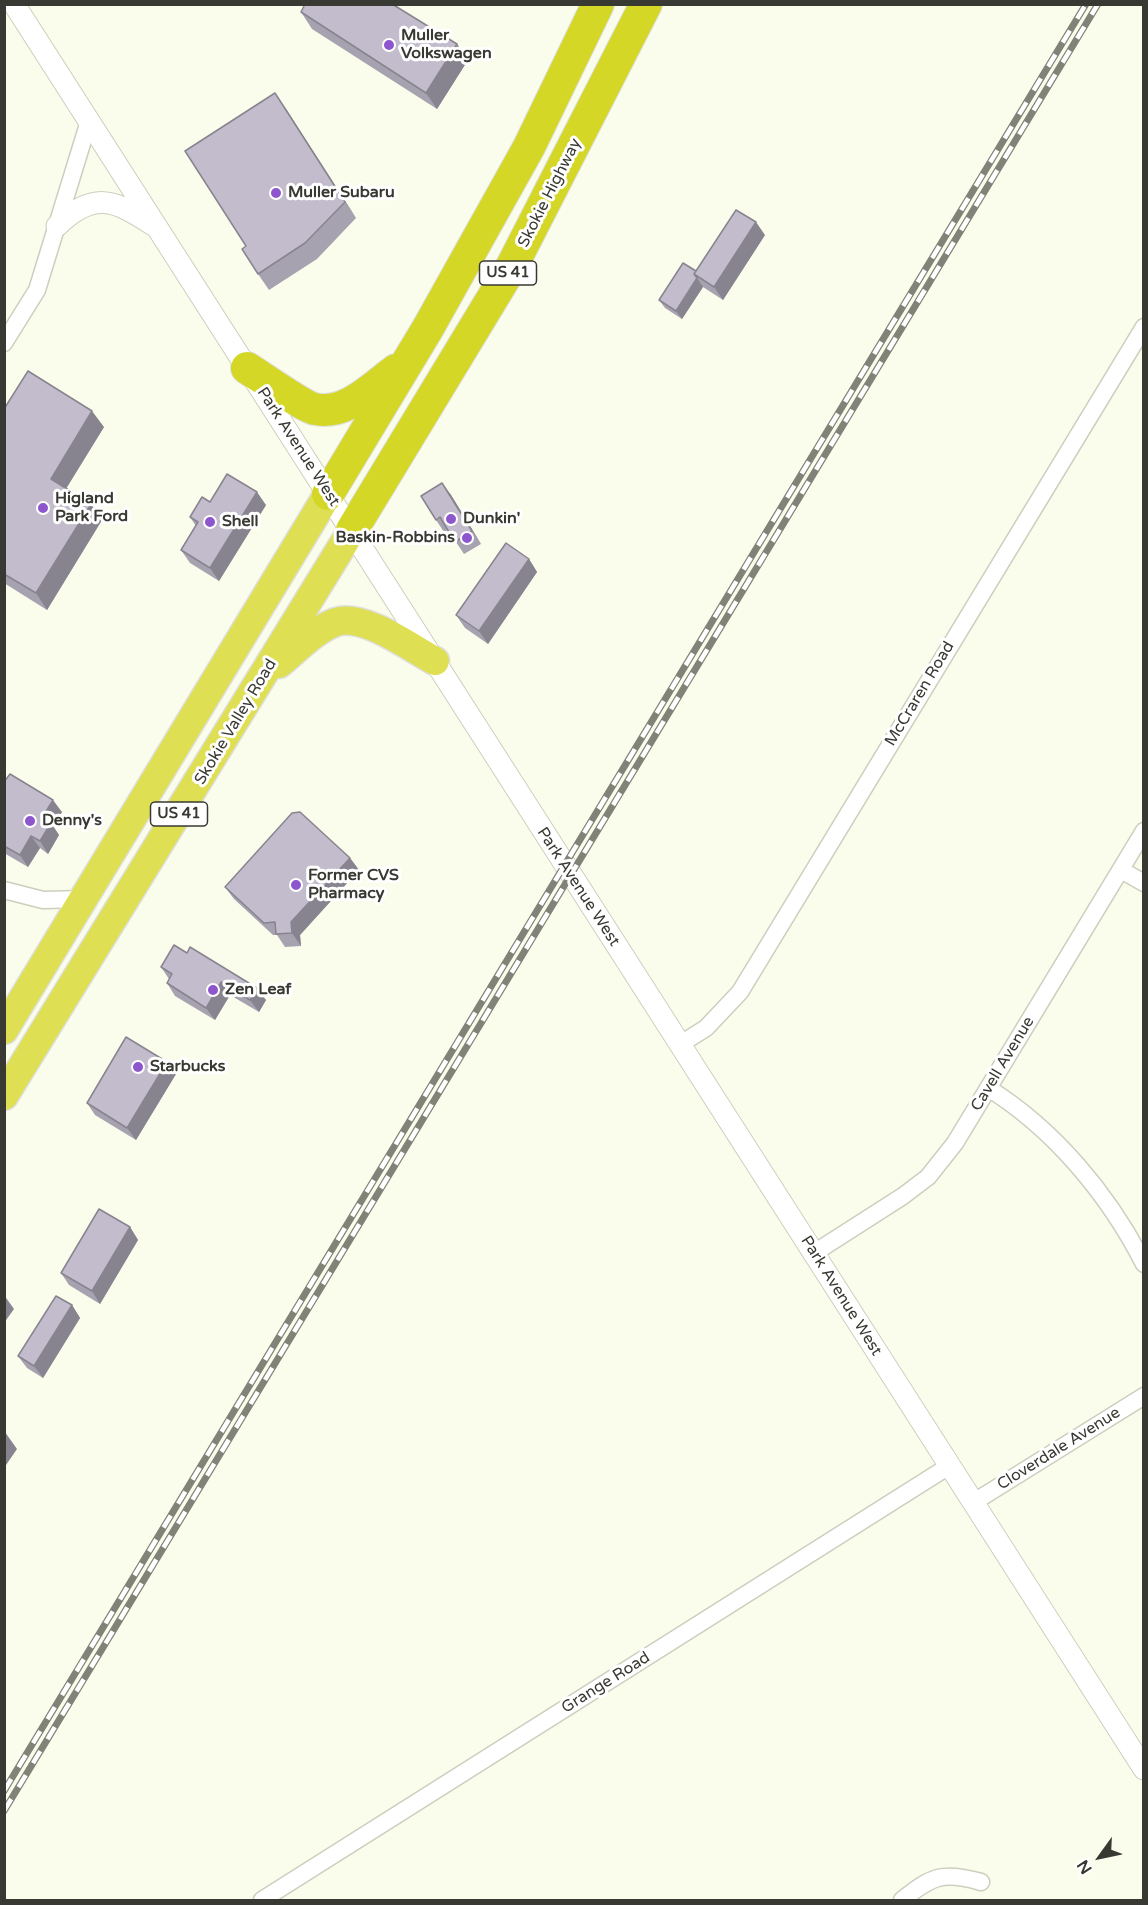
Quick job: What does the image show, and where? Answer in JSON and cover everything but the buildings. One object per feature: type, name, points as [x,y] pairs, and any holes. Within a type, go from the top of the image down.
[{"type":"highway","name":"US 41","points":[[4,1030],[409,360],[529,147],[598,4]]},
{"type":"highway","name":"Skokie Highway","points":[[352,530],[512,267],[646,4]]},
{"type":"highway","points":[[248,368],[314,409],[336,409],[354,401],[409,360]]},
{"type":"highway","name":"Skokie Valley Road","points":[[4,1096],[352,530]]},
{"type":"highway","points":[[263,676],[314,636],[336,622],[351,620],[366,624],[435,661]]},
{"type":"street","name":"Park Avenue West","points":[[14,4],[1143,1769]]},
{"type":"street","points":[[4,343],[37,290],[89,121]]},
{"type":"street","points":[[57,226],[80,207],[92,202],[109,202],[132,211],[158,228]]},
{"type":"street","name":"McCraren Road","points":[[679,1045],[706,1028],[740,992],[1143,327]]},
{"type":"street","name":"Cavell Avenue","points":[[814,1253],[903,1196],[928,1177],[955,1143],[1143,831]]},
{"type":"street","points":[[1121,870],[1143,883]]},
{"type":"street","points":[[4,890],[43,900],[84,899]]},
{"type":"street","points":[[988,1088],[1051,1138],[1099,1191],[1143,1264]]},
{"type":"street","name":"Cloverdale Avenue","points":[[974,1502],[1143,1396]]},
{"type":"street","name":"Grange Road","points":[[262,1900],[949,1466]]},
{"type":"street","points":[[902,1900],[940,1876],[956,1875],[981,1882]]},
{"type":"railway","points":[[4,1791],[1086,4]]},
{"type":"railway","points":[[4,1811],[1098,4]]},
{"type":"place","name":"Muller Volkswagen","points":[[389,45]]},
{"type":"place","name":"Muller Subaru","points":[[276,193]]},
{"type":"place","name":"Higland Park Ford","points":[[43,508]]},
{"type":"place","name":"Dunkin'","points":[[451,519]]},
{"type":"place","name":"Shell","points":[[210,522]]},
{"type":"place","name":"Baskin-Robbins","points":[[467,538]]},
{"type":"place","name":"Denny's","points":[[30,821]]},
{"type":"place","name":"Former CVS Pharmacy","points":[[296,885]]},
{"type":"place","name":"Zen Leaf","points":[[213,990]]},
{"type":"place","name":"Starbucks","points":[[138,1067]]}]
